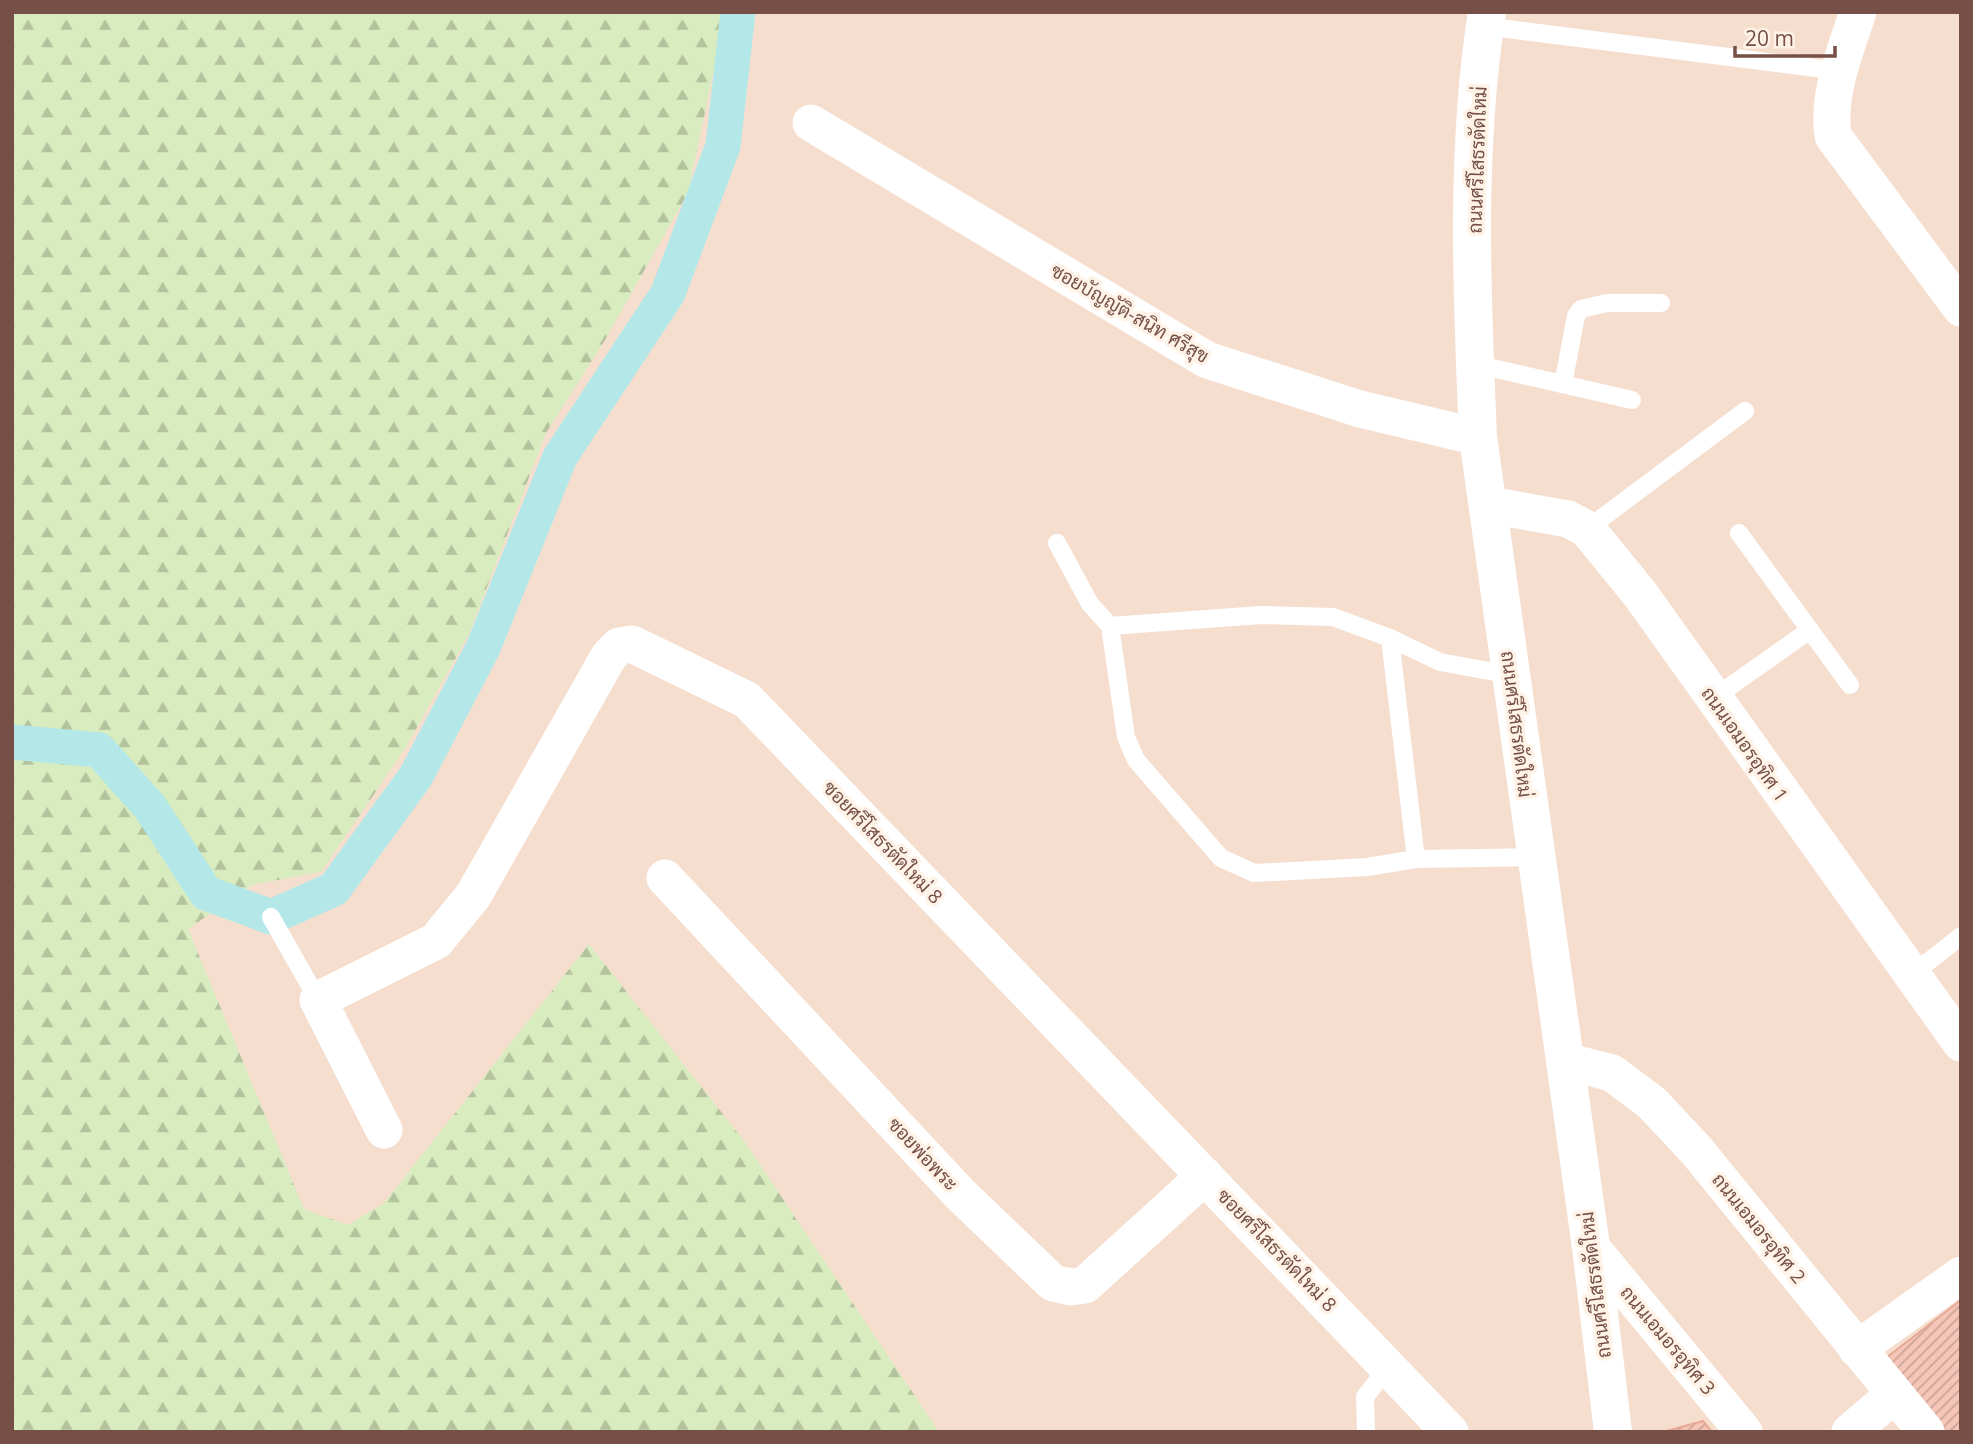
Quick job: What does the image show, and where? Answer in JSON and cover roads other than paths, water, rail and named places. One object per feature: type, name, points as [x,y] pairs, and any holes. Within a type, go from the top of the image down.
[{"type":"street","points":[[1858,12],[1839,71],[1830,115],[1833,136],[1961,308]]},
{"type":"street","name":"ถนนศรีโสธรตัดใหม่","points":[[1485,19],[1474,160],[1478,437],[1591,1247],[1613,1432]]},
{"type":"street","name":"ซอยบัญญัติ-สนิท ศรีสุข","points":[[811,123],[1207,360],[1360,408],[1478,437]]},
{"type":"street","points":[[1489,505],[1567,519],[1587,529]]},
{"type":"street","name":"ถนนเอมอรอุทิศ 1","points":[[1587,529],[1640,594],[1712,699],[1961,1043]]},
{"type":"street","name":"ซอยศรีโสธรตัดใหม่ 8","points":[[318,1000],[436,941],[453,922],[473,896],[609,656],[619,646],[632,645],[747,700],[1450,1432]]},
{"type":"street","name":"ซอยพ่อพระ","points":[[665,878],[960,1194],[1053,1283],[1071,1287],[1085,1285],[1205,1176]]},
{"type":"street","points":[[318,1000],[384,1130]]},
{"type":"street","name":"ถนนเอมอรอุทิศ 2","points":[[1565,1061],[1612,1073],[1653,1103],[1696,1150],[1926,1432]]},
{"type":"street","name":"ถนนเอมอรอุทิศ 3","points":[[1591,1247],[1744,1432]]},
{"type":"street","points":[[1857,1349],[1961,1275]]},
{"type":"street","points":[[1850,1432],[1895,1394]]},
{"type":"lane","points":[[1485,19],[1839,71]]},
{"type":"lane","points":[[1563,384],[1576,316],[1581,309],[1607,303],[1661,303]]},
{"type":"lane","points":[[1475,364],[1632,400]]},
{"type":"lane","points":[[1587,529],[1745,411]]},
{"type":"lane","points":[[1739,533],[1850,685]]},
{"type":"lane","points":[[1057,543],[1090,604],[1110,626],[1126,737],[1136,760],[1221,858],[1254,873],[1367,867],[1416,859],[1535,857]]},
{"type":"lane","points":[[1110,626],[1261,615],[1333,617],[1390,638],[1440,662],[1511,675]]},
{"type":"lane","points":[[1712,699],[1810,631]]},
{"type":"lane","points":[[1390,638],[1416,859]]},
{"type":"lane","points":[[271,917],[318,1000]]},
{"type":"lane","points":[[1910,975],[1961,936]]},
{"type":"lane","points":[[1366,1432],[1365,1397],[1388,1367]]},
{"type":"waterway","points":[[12,742],[99,750],[150,807],[206,893],[271,917],[334,889],[416,776],[483,648],[560,457],[668,293],[723,146],[738,12]]}]
